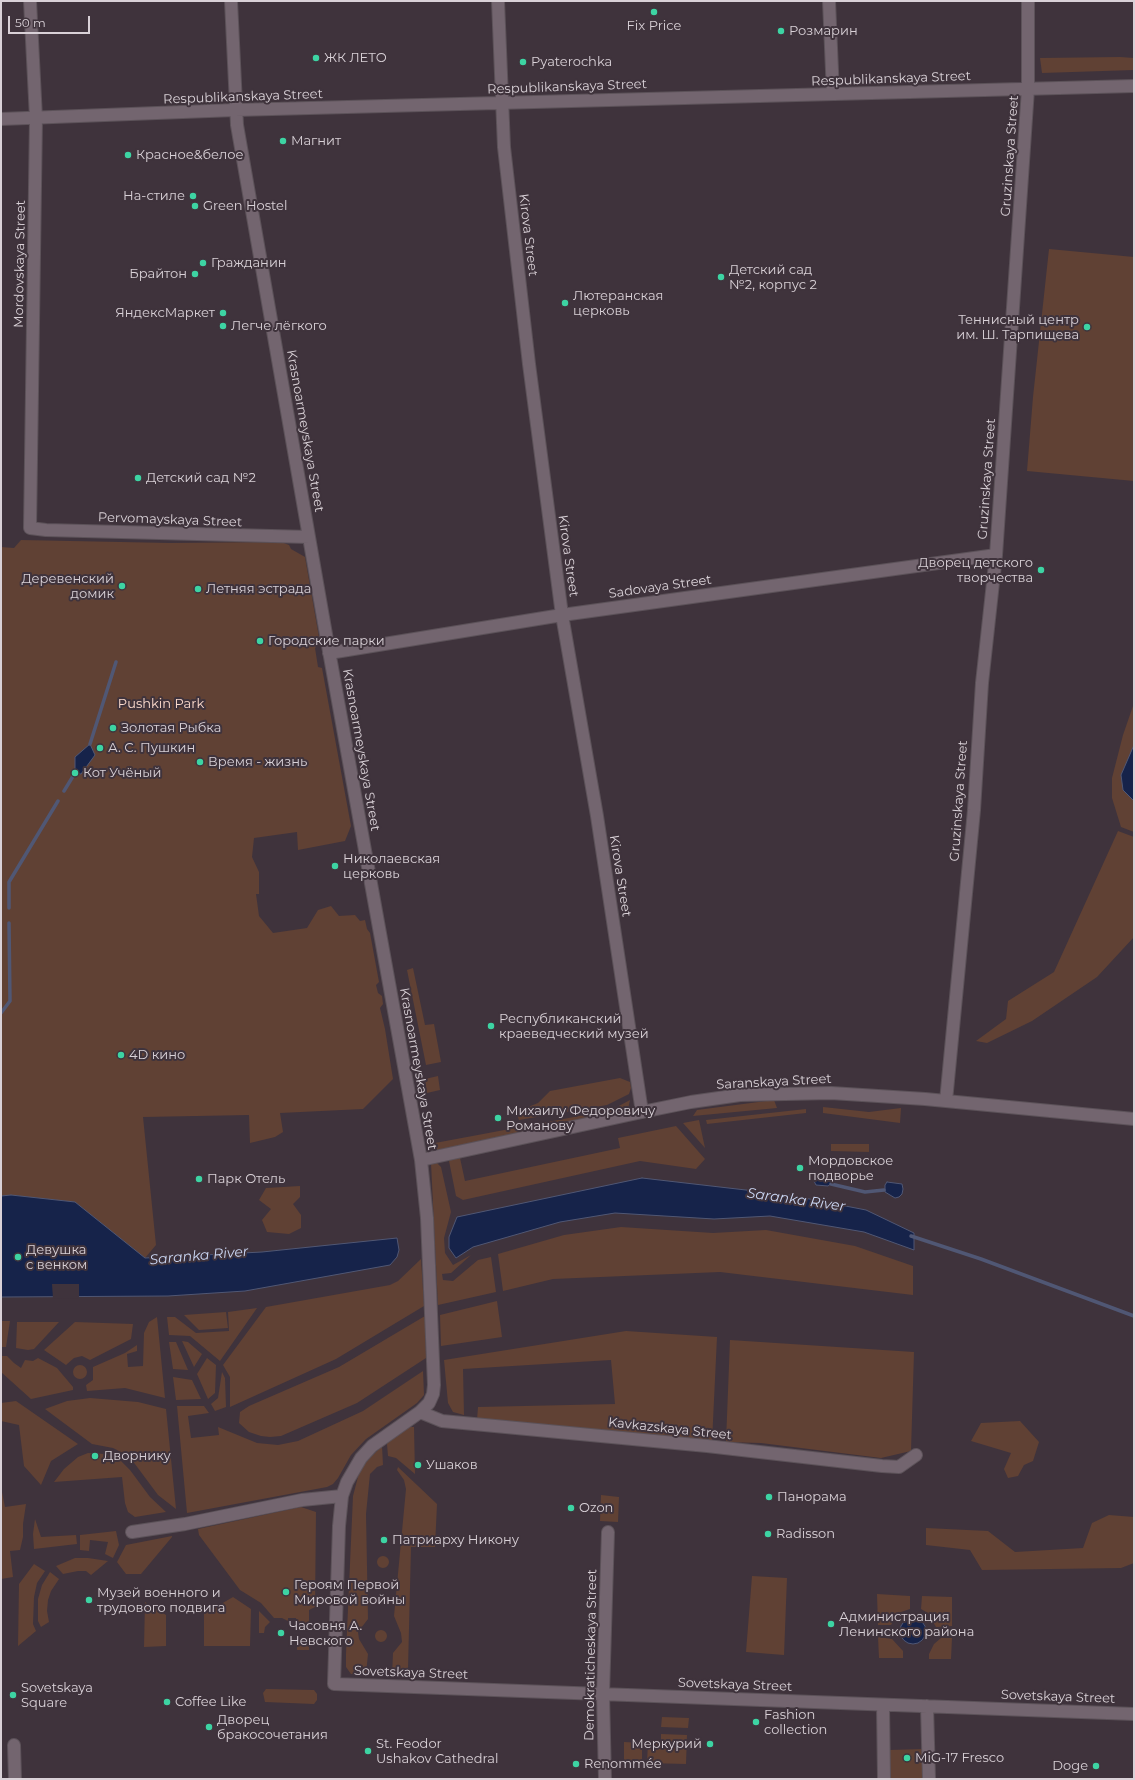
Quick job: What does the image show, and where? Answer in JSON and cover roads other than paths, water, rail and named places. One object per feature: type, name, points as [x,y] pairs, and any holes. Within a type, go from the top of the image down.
[{"type":"street","name":"Mordovskaya Street","points":[[30,1],[36,118],[30,528]]},
{"type":"street","name":"Krasnoarmeyskaya Street","points":[[230,1],[237,125],[329,653],[421,1160],[427,1218],[434,1385],[429,1403],[420,1412],[386,1434],[361,1458],[350,1475],[342,1496],[339,1526],[334,1684]]},
{"type":"street","name":"Kirova Street","points":[[498,1],[501,103],[509,195],[529,364],[562,615],[597,816],[642,1112]]},
{"type":"street","points":[[829,1],[833,94]]},
{"type":"street","name":"Gruzinskaya Street","points":[[946,1101],[974,810],[982,683],[996,555],[1028,89],[1028,1]]},
{"type":"street","name":"Respublikanskaya Street","points":[[1,120],[236,110],[1134,86]]},
{"type":"street","name":"Pervomayskaya Street","points":[[30,528],[46,530],[309,537]]},
{"type":"street","name":"Sadovaya Street","points":[[329,653],[562,615],[996,555]]},
{"type":"street","name":"Saranskaya Street","points":[[421,1160],[691,1102],[740,1095],[831,1093],[946,1101],[1134,1120]]},
{"type":"street","name":"Kavkazskaya Street","points":[[420,1412],[442,1421],[712,1447],[882,1466],[899,1467],[916,1455]]},
{"type":"street","points":[[132,1532],[185,1524],[302,1500],[342,1496]]},
{"type":"street","name":"Demokraticheskaya Street","points":[[605,1779],[603,1694],[608,1532]]},
{"type":"street","name":"Sovetskaya Street","points":[[334,1684],[1134,1714]]},
{"type":"street","points":[[883,1705],[884,1779]]},
{"type":"street","points":[[927,1706],[929,1779]]},
{"type":"street","points":[[14,1746],[15,1779]]},
{"type":"water","points":[[90,744],[95,755],[81,774],[75,773],[75,757]]},
{"type":"water","points":[[1134,745],[1134,801],[1123,790],[1121,775]]},
{"type":"water","points":[[817,1175],[828,1175],[832,1177],[833,1182],[828,1186],[816,1185],[814,1181]]},
{"type":"water","points":[[642,1178],[789,1195],[866,1210],[914,1233],[914,1250],[864,1232],[770,1216],[714,1219],[615,1213],[560,1222],[473,1247],[456,1258],[449,1248],[449,1237],[457,1217]]},
{"type":"water","points":[[887,1182],[902,1184],[902,1194],[899,1197],[895,1198],[885,1192],[885,1185]]},
{"type":"water","points":[[11,1195],[75,1202],[145,1258],[262,1252],[397,1238],[399,1250],[397,1257],[390,1265],[245,1291],[168,1296],[1,1297],[1,1196]]},
{"type":"water","points":[[913,1618],[922,1622],[926,1631],[922,1640],[913,1644],[904,1640],[900,1631],[904,1622]]},
{"type":"waterway","points":[[90,744],[116,662]]},
{"type":"waterway","points":[[64,791],[75,773]]},
{"type":"waterway","points":[[9,908],[9,882],[58,801]]},
{"type":"waterway","points":[[1,1013],[10,1001],[9,923]]},
{"type":"waterway","points":[[831,1184],[865,1192],[884,1190]]},
{"type":"waterway","name":"Saranka River","points":[[911,1236],[981,1259],[1134,1316]]},
{"type":"place","name":"Fix Price","points":[[654,12]]},
{"type":"place","name":"Розмарин","points":[[781,31]]},
{"type":"place","name":"ЖК ЛЕТО","points":[[316,58]]},
{"type":"place","name":"Pyaterochka","points":[[523,62]]},
{"type":"place","name":"Магнит","points":[[283,141]]},
{"type":"place","name":"Красное&белое","points":[[128,155]]},
{"type":"place","name":"На-стиле","points":[[193,196]]},
{"type":"place","name":"Green Hostel","points":[[195,206]]},
{"type":"place","name":"Гражданин","points":[[203,263]]},
{"type":"place","name":"Брайтон","points":[[195,274]]},
{"type":"place","name":"Детский сад №2, корпус 2","points":[[721,277]]},
{"type":"place","name":"Лютеранская церковь","points":[[565,303]]},
{"type":"place","name":"ЯндексМаркет","points":[[223,313]]},
{"type":"place","name":"Легче лёгкого","points":[[223,326]]},
{"type":"place","name":"Теннисный центр им. Ш. Тарпищева","points":[[1087,327]]},
{"type":"place","name":"Детский сад №2","points":[[138,478]]},
{"type":"place","name":"Дворец детского творчества","points":[[1041,570]]},
{"type":"place","name":"Деревенский домик","points":[[122,586]]},
{"type":"place","name":"Летняя эстрада","points":[[198,589]]},
{"type":"place","name":"Городские парки","points":[[260,641]]},
{"type":"place","name":"Золотая Рыбка","points":[[113,728]]},
{"type":"place","name":"А. С. Пушкин","points":[[100,748]]},
{"type":"place","name":"Время - жизнь","points":[[200,762]]},
{"type":"place","name":"Кот Учёный","points":[[75,773]]},
{"type":"place","name":"Николаевская церковь","points":[[335,866]]},
{"type":"place","name":"Республиканский краеведческий музей","points":[[491,1026]]},
{"type":"place","name":"4D кино","points":[[121,1055]]},
{"type":"place","name":"Михаилу Федоровичу Романову","points":[[498,1118]]},
{"type":"place","name":"Мордовское подворье","points":[[800,1168]]},
{"type":"place","name":"Парк Отель","points":[[199,1179]]},
{"type":"place","name":"Девушка с венком","points":[[18,1257]]},
{"type":"place","name":"Дворнику","points":[[95,1456]]},
{"type":"place","name":"Ушаков","points":[[418,1465]]},
{"type":"place","name":"Панорама","points":[[769,1497]]},
{"type":"place","name":"Ozon","points":[[571,1508]]},
{"type":"place","name":"Radisson","points":[[768,1534]]},
{"type":"place","name":"Патриарху Никону","points":[[384,1540]]},
{"type":"place","name":"Героям Первой Мировой войны","points":[[286,1592]]},
{"type":"place","name":"Музей военного и трудового подвига","points":[[89,1600]]},
{"type":"place","name":"Администрация Ленинского района","points":[[831,1624]]},
{"type":"place","name":"Часовня А. Невского","points":[[281,1633]]},
{"type":"place","name":"Sovetskaya Square","points":[[13,1695]]},
{"type":"place","name":"Coffee Like","points":[[167,1702]]},
{"type":"place","name":"Fashion collection","points":[[756,1722]]},
{"type":"place","name":"Дворец бракосочетания","points":[[209,1727]]},
{"type":"place","name":"Меркурий","points":[[710,1744]]},
{"type":"place","name":"St. Feodor Ushakov Cathedral","points":[[368,1751]]},
{"type":"place","name":"MiG-17 Fresco","points":[[907,1758]]},
{"type":"place","name":"Renommée","points":[[576,1764]]},
{"type":"place","name":"Doge","points":[[1096,1766]]},
{"type":"park label","name":"Pushkin Park","points":[[161,704]]}]
